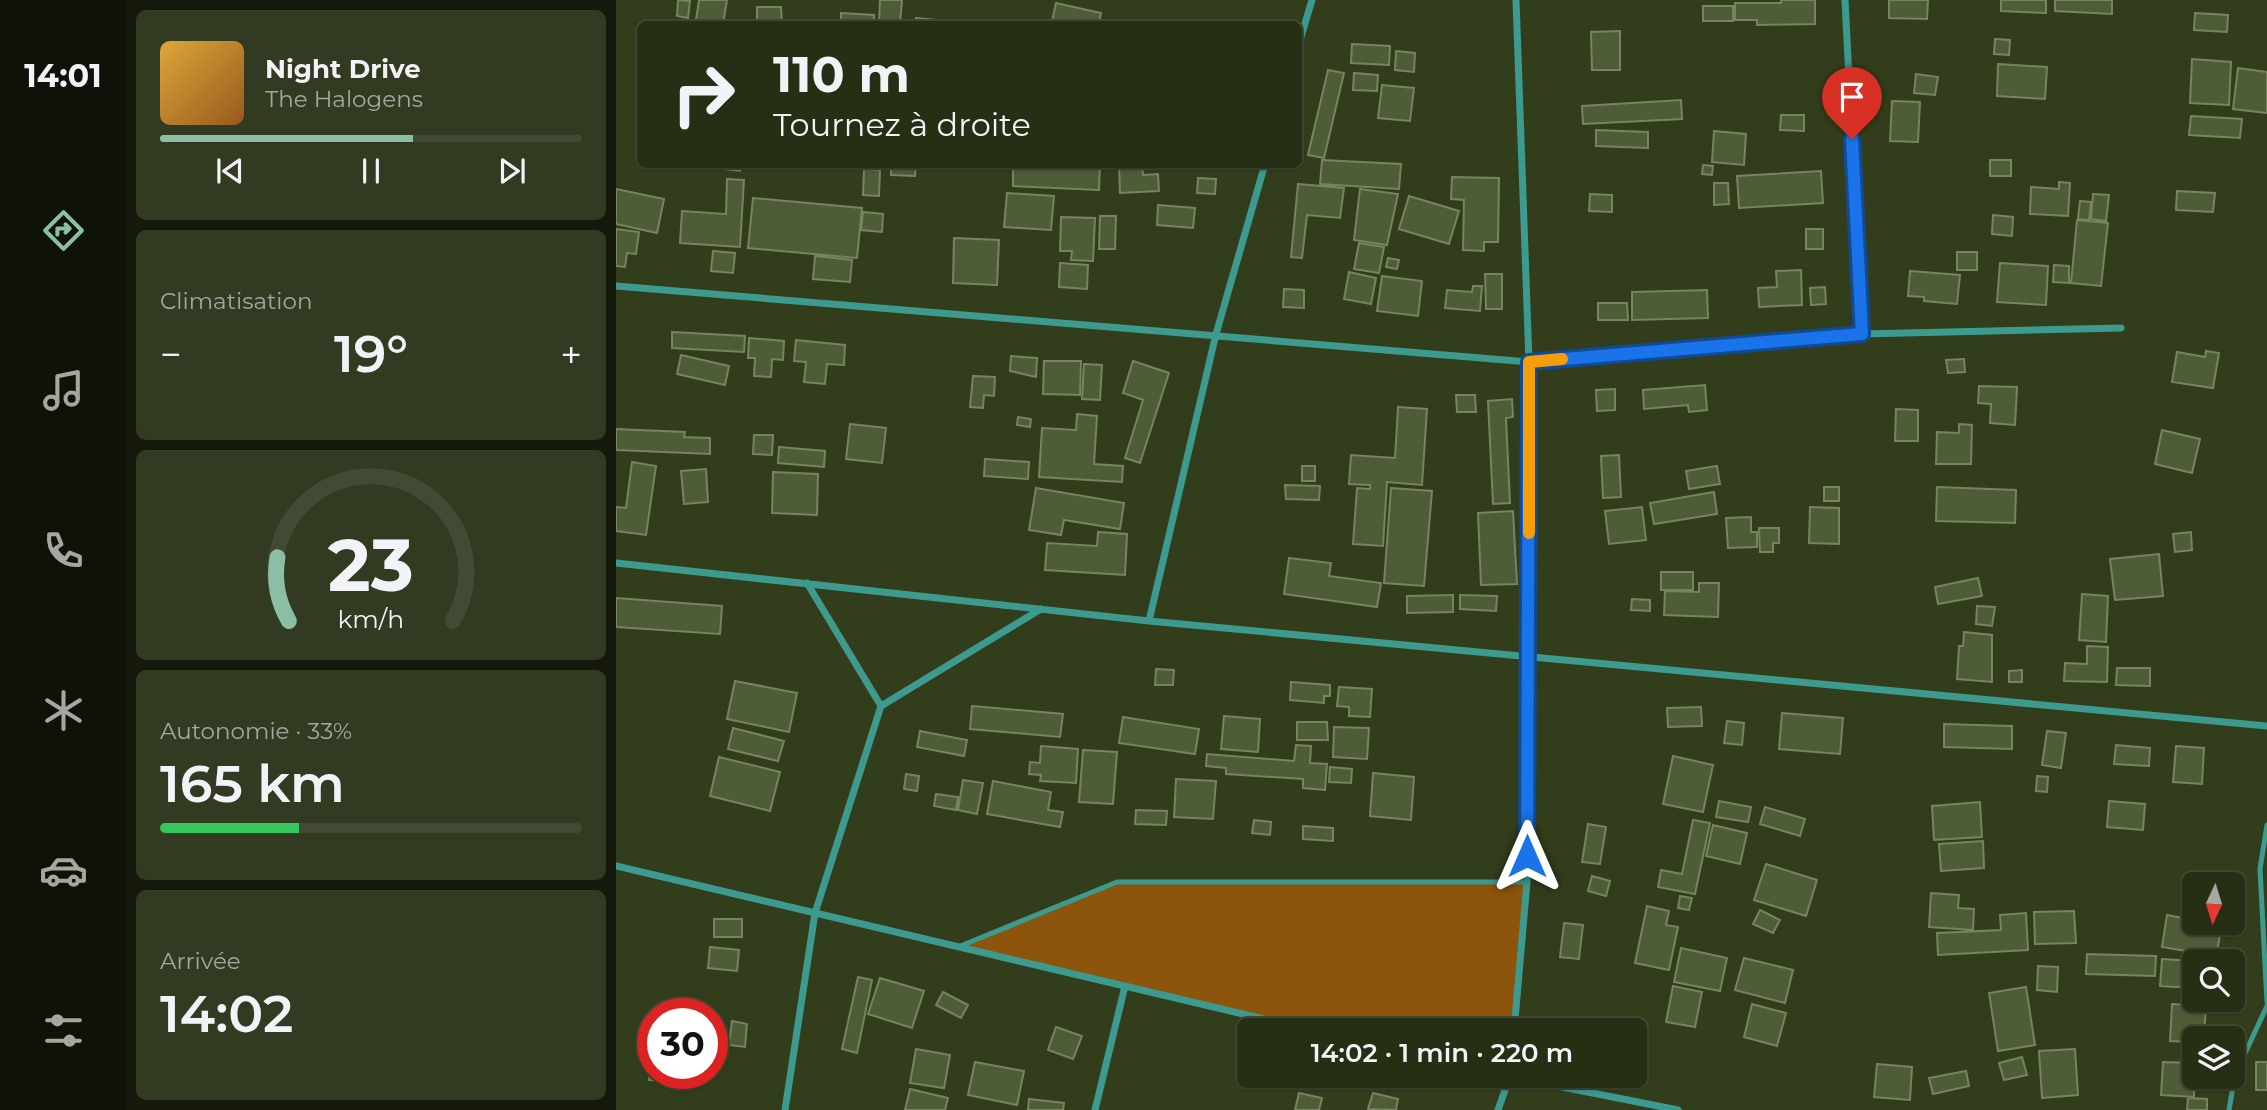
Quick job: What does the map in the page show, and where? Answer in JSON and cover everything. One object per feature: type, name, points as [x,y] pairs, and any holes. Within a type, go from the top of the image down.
[{"type":"street","points":[[1302,34],[1312,0]]},
{"type":"street","points":[[1515,1018],[1527,881],[1529,657],[1529,362],[1516,0]]},
{"type":"street","points":[[1845,0],[1862,334]]},
{"type":"street","points":[[1149,621],[1216,334],[1264,168]]},
{"type":"street","points":[[616,286],[1529,362],[1862,334],[2121,328]]},
{"type":"street","points":[[616,563],[1149,621],[2267,726]]},
{"type":"street","points":[[807,583],[881,706]]},
{"type":"street","points":[[785,1110],[815,913],[881,706],[1041,608]]},
{"type":"street","points":[[616,866],[1260,1018]]},
{"type":"street","points":[[1095,1110],[1125,986]]},
{"type":"street","points":[[1498,1110],[1505,1088]]},
{"type":"street","points":[[1569,1088],[1678,1110]]},
{"type":"lane","points":[[2229,1110],[2235,1075],[2267,1004],[2260,869],[2267,825]]},
{"type":"lane","points":[[958,947],[1117,882],[1527,881]]},
{"type":"shaded area","points":[[1117,882],[1527,882],[1515,1018],[1260,1018],[958,947]]},
{"type":"building","points":[[678,0],[690,1],[688,18],[677,16]]},
{"type":"building","points":[[699,0],[727,0],[724,21],[696,20]]},
{"type":"building","points":[[880,0],[902,0],[900,21],[879,21]]},
{"type":"building","points":[[1781,0],[1815,0],[1815,24],[1757,25],[1757,20],[1735,20],[1735,3],[1781,3]]},
{"type":"building","points":[[1889,0],[1928,0],[1927,19],[1889,18]]},
{"type":"building","points":[[2001,0],[2046,0],[2046,13],[2001,11]]},
{"type":"building","points":[[2055,0],[2112,0],[2112,14],[2055,11]]},
{"type":"building","points":[[1056,3],[1101,13],[1100,21],[1052,21]]},
{"type":"building","points":[[1703,6],[1733,6],[1733,21],[1703,21]]},
{"type":"building","points":[[757,7],[781,7],[782,21],[757,21]]},
{"type":"building","points":[[841,13],[874,15],[874,21],[841,21]]},
{"type":"building","points":[[2195,13],[2228,15],[2227,32],[2194,30]]},
{"type":"building","points":[[916,18],[949,21],[916,21]]},
{"type":"building","points":[[1620,31],[1620,70],[1592,70],[1591,32]]},
{"type":"building","points":[[1995,39],[2010,40],[2009,55],[1994,54]]},
{"type":"building","points":[[1352,44],[1390,46],[1389,65],[1351,63]]},
{"type":"building","points":[[1396,51],[1415,53],[1414,72],[1395,70]]},
{"type":"building","points":[[2192,59],[2231,62],[2229,105],[2190,103]]},
{"type":"building","points":[[1998,64],[2047,67],[2045,99],[1997,96]]},
{"type":"building","points":[[2238,68],[2267,72],[2267,113],[2233,109]]},
{"type":"building","points":[[1328,70],[1344,73],[1324,158],[1308,155]]},
{"type":"building","points":[[1354,73],[1378,75],[1377,91],[1353,90]]},
{"type":"building","points":[[1916,74],[1938,77],[1935,95],[1914,93]]},
{"type":"building","points":[[1382,85],[1414,88],[1410,121],[1378,118]]},
{"type":"building","points":[[1681,100],[1682,119],[1583,124],[1582,106]]},
{"type":"building","points":[[1892,101],[1920,102],[1918,142],[1890,141]]},
{"type":"building","points":[[1781,115],[1804,115],[1804,131],[1780,130]]},
{"type":"building","points":[[2191,116],[2242,119],[2240,138],[2189,135]]},
{"type":"building","points":[[1596,130],[1648,132],[1648,148],[1596,146]]},
{"type":"building","points":[[1714,131],[1746,134],[1744,165],[1712,162]]},
{"type":"building","points":[[1322,160],[1401,164],[1399,189],[1320,184]]},
{"type":"building","points":[[1990,160],[2011,160],[2011,176],[1990,176]]},
{"type":"building","points":[[1703,165],[1713,166],[1712,175],[1702,174]]},
{"type":"building","points":[[714,168],[740,168],[740,171]]},
{"type":"building","points":[[891,168],[916,168],[915,176],[891,175]]},
{"type":"building","points":[[1013,168],[1100,168],[1099,190],[1013,186]]},
{"type":"building","points":[[1119,168],[1142,168],[1143,175],[1158,174],[1159,191],[1120,193]]},
{"type":"building","points":[[864,169],[880,170],[879,196],[863,195]]},
{"type":"building","points":[[1821,171],[1823,203],[1739,208],[1737,176]]},
{"type":"building","points":[[1452,177],[1499,178],[1498,242],[1484,242],[1484,251],[1463,250],[1464,200],[1451,199]]},
{"type":"building","points":[[1198,178],[1216,179],[1215,194],[1197,193]]},
{"type":"building","points":[[727,179],[744,180],[740,247],[680,243],[682,211],[726,214]]},
{"type":"building","points":[[2059,182],[2070,183],[2068,216],[2030,214],[2031,187],[2059,189]]},
{"type":"building","points":[[1714,183],[1728,183],[1729,204],[1714,205]]},
{"type":"building","points":[[1298,184],[1344,188],[1340,218],[1307,215],[1302,258],[1291,257]]},
{"type":"building","points":[[616,189],[664,199],[657,233],[616,224]]},
{"type":"building","points":[[1360,189],[1398,194],[1387,245],[1354,240]]},
{"type":"building","points":[[2177,191],[2215,193],[2213,212],[2176,210]]},
{"type":"building","points":[[1007,193],[1054,196],[1051,230],[1004,227]]},
{"type":"building","points":[[1590,194],[1612,195],[1612,212],[1589,211]]},
{"type":"building","points":[[2093,194],[2109,195],[2106,221],[2091,219]]},
{"type":"building","points":[[1409,196],[1459,211],[1449,244],[1399,229]]},
{"type":"building","points":[[753,198],[862,208],[857,258],[748,248]]},
{"type":"building","points":[[2080,201],[2091,202],[2089,220],[2078,219]]},
{"type":"building","points":[[1158,205],[1195,208],[1193,228],[1157,225]]},
{"type":"building","points":[[863,212],[883,214],[882,232],[861,230]]},
{"type":"building","points":[[1993,215],[2013,217],[2012,236],[1992,234]]},
{"type":"building","points":[[1100,216],[1116,216],[1115,249],[1099,249]]},
{"type":"building","points":[[1061,217],[1095,218],[1093,261],[1071,260],[1072,251],[1060,251]]},
{"type":"building","points":[[2077,220],[2108,223],[2101,286],[2071,283]]},
{"type":"building","points":[[616,229],[639,232],[636,254],[627,253],[625,267],[616,266]]},
{"type":"building","points":[[1806,229],[1823,229],[1823,249],[1806,249]]},
{"type":"building","points":[[954,238],[999,240],[997,285],[953,283]]},
{"type":"building","points":[[1359,243],[1384,247],[1379,273],[1354,269]]},
{"type":"building","points":[[713,251],[735,253],[733,273],[711,271]]},
{"type":"building","points":[[1957,252],[1977,252],[1977,270],[1957,270]]},
{"type":"building","points":[[815,256],[852,260],[850,282],[813,279]]},
{"type":"building","points":[[1388,258],[1399,260],[1397,269],[1386,267]]},
{"type":"building","points":[[1060,263],[1088,265],[1087,289],[1059,287]]},
{"type":"building","points":[[2000,263],[2048,266],[2046,305],[1997,302]]},
{"type":"building","points":[[2054,265],[2069,266],[2069,283],[2053,282]]},
{"type":"building","points":[[1801,270],[1802,305],[1759,307],[1758,288],[1777,287],[1776,271]]},
{"type":"building","points":[[1910,271],[1960,275],[1957,304],[1924,301],[1924,297],[1908,296]]},
{"type":"building","points":[[1349,272],[1376,278],[1371,304],[1344,299]]},
{"type":"building","points":[[1485,274],[1502,274],[1502,309],[1486,309]]},
{"type":"building","points":[[1382,276],[1422,281],[1418,316],[1377,311]]},
{"type":"building","points":[[1473,286],[1482,286],[1480,311],[1445,308],[1447,290],[1472,292]]},
{"type":"building","points":[[1825,287],[1826,304],[1811,305],[1810,288]]},
{"type":"building","points":[[1284,289],[1304,290],[1304,308],[1283,307]]},
{"type":"building","points":[[1707,290],[1708,318],[1632,320],[1632,292]]},
{"type":"building","points":[[1598,303],[1627,303],[1628,320],[1598,320]]},
{"type":"building","points":[[672,332],[745,336],[744,352],[672,348]]},
{"type":"building","points":[[749,338],[784,341],[783,360],[772,359],[771,377],[754,376],[755,358],[748,358]]},
{"type":"building","points":[[796,340],[845,345],[844,365],[827,364],[825,384],[804,382],[806,362],[794,361]]},
{"type":"building","points":[[2206,351],[2219,353],[2213,388],[2172,382],[2177,352],[2205,357]]},
{"type":"building","points":[[681,355],[729,366],[725,385],[677,374]]},
{"type":"building","points":[[1011,356],[1037,358],[1036,377],[1010,371]]},
{"type":"building","points":[[1964,359],[1965,372],[1948,373],[1946,360]]},
{"type":"building","points":[[1044,361],[1081,361],[1080,395],[1043,394]]},
{"type":"building","points":[[1133,361],[1169,373],[1140,463],[1125,458],[1143,400],[1123,393]]},
{"type":"building","points":[[1084,364],[1102,365],[1100,400],[1082,399]]},
{"type":"building","points":[[973,376],[995,377],[994,396],[984,395],[983,408],[970,407]]},
{"type":"building","points":[[1705,385],[1707,410],[1689,412],[1688,405],[1644,409],[1643,390]]},
{"type":"building","points":[[1979,386],[2017,387],[2015,425],[1990,423],[1991,404],[1978,403]]},
{"type":"building","points":[[1615,389],[1615,410],[1597,411],[1596,390]]},
{"type":"building","points":[[1456,395],[1475,395],[1476,412],[1457,412]]},
{"type":"building","points":[[1512,399],[1513,417],[1506,418],[1510,503],[1493,504],[1488,401]]},
{"type":"building","points":[[1398,407],[1427,409],[1422,485],[1387,482],[1383,546],[1353,544],[1357,488],[1370,489],[1370,485],[1349,484],[1351,455],[1395,458]]},
{"type":"building","points":[[1896,409],[1918,410],[1918,441],[1895,441]]},
{"type":"building","points":[[1077,414],[1097,416],[1094,464],[1123,466],[1122,482],[1039,477],[1042,428],[1076,430]]},
{"type":"building","points":[[1018,417],[1031,419],[1030,427],[1017,425]]},
{"type":"building","points":[[850,424],[886,428],[882,463],[846,459]]},
{"type":"building","points":[[1959,424],[1972,425],[1971,464],[1936,464],[1937,432],[1959,433]]},
{"type":"building","points":[[616,429],[685,432],[684,437],[710,438],[710,454],[616,450]]},
{"type":"building","points":[[2162,430],[2200,439],[2192,473],[2155,464]]},
{"type":"building","points":[[754,435],[773,435],[772,455],[753,454]]},
{"type":"building","points":[[779,447],[825,451],[824,467],[778,463]]},
{"type":"building","points":[[1619,455],[1621,497],[1603,498],[1601,456]]},
{"type":"building","points":[[985,459],[1029,462],[1028,479],[984,476]]},
{"type":"building","points":[[632,462],[656,466],[646,535],[616,531],[616,507],[626,508]]},
{"type":"building","points":[[1302,466],[1315,466],[1315,481],[1302,481]]},
{"type":"building","points":[[1717,466],[1720,484],[1689,489],[1686,471]]},
{"type":"building","points":[[706,469],[708,502],[684,504],[681,471]]},
{"type":"building","points":[[773,472],[818,474],[817,515],[772,513]]},
{"type":"building","points":[[1285,485],[1320,486],[1319,500],[1286,499]]},
{"type":"building","points":[[1824,487],[1839,487],[1839,501],[1824,501]]},
{"type":"building","points":[[1937,487],[2016,490],[2015,523],[1936,521]]},
{"type":"building","points":[[1036,488],[1124,503],[1120,529],[1064,520],[1061,535],[1029,530]]},
{"type":"building","points":[[1391,488],[1432,491],[1424,586],[1384,583]]},
{"type":"building","points":[[1714,492],[1717,514],[1654,524],[1650,503]]},
{"type":"building","points":[[1642,507],[1646,540],[1609,544],[1605,511]]},
{"type":"building","points":[[1810,507],[1839,508],[1839,544],[1809,543]]},
{"type":"building","points":[[1513,511],[1517,584],[1481,585],[1478,513]]},
{"type":"building","points":[[1751,517],[1751,532],[1757,532],[1757,547],[1728,548],[1726,518]]},
{"type":"building","points":[[1759,528],[1779,528],[1779,543],[1773,543],[1773,552],[1760,552]]},
{"type":"building","points":[[1098,532],[1127,534],[1125,575],[1045,570],[1047,543],[1097,546]]},
{"type":"building","points":[[2191,532],[2192,550],[2175,552],[2173,534]]},
{"type":"building","points":[[2159,554],[2163,596],[2115,600],[2110,559]]},
{"type":"building","points":[[1289,558],[1331,563],[1329,576],[1381,583],[1377,607],[1284,594]]},
{"type":"building","points":[[1661,572],[1693,572],[1693,590],[1661,590]]},
{"type":"building","points":[[1978,578],[1982,596],[1938,604],[1935,587]]},
{"type":"building","points":[[1699,583],[1719,583],[1718,617],[1664,615],[1665,591],[1699,592]]},
{"type":"building","points":[[2082,594],[2108,596],[2106,642],[2079,640]]},
{"type":"building","points":[[1453,595],[1453,612],[1407,613],[1407,596]]},
{"type":"building","points":[[1460,595],[1497,596],[1496,611],[1460,609]]},
{"type":"building","points":[[616,598],[722,606],[720,634],[616,627]]},
{"type":"building","points":[[1632,599],[1650,600],[1650,611],[1631,610]]},
{"type":"building","points":[[1977,606],[1995,607],[1992,626],[1976,624]]},
{"type":"building","points":[[1964,632],[1992,635],[1992,682],[1957,679],[1959,646],[1963,646]]},
{"type":"building","points":[[2087,646],[2108,647],[2107,682],[2064,681],[2065,663],[2087,664]]},
{"type":"building","points":[[2117,668],[2150,668],[2150,686],[2116,685]]},
{"type":"building","points":[[1156,669],[1174,670],[1173,685],[1155,685]]},
{"type":"building","points":[[2022,670],[2022,682],[2009,682],[2009,671]]},
{"type":"building","points":[[735,681],[797,693],[789,732],[727,719]]},
{"type":"building","points":[[1291,682],[1330,685],[1330,696],[1324,696],[1324,703],[1290,700]]},
{"type":"building","points":[[1339,687],[1372,689],[1370,717],[1349,716],[1349,707],[1337,706]]},
{"type":"building","points":[[972,706],[1063,714],[1060,737],[970,729]]},
{"type":"building","points":[[1701,707],[1702,726],[1668,727],[1667,708]]},
{"type":"building","points":[[1782,713],[1843,718],[1840,754],[1779,749]]},
{"type":"building","points":[[1224,716],[1260,719],[1258,752],[1221,749]]},
{"type":"building","points":[[1123,717],[1199,729],[1195,754],[1119,743]]},
{"type":"building","points":[[1727,721],[1744,723],[1742,745],[1724,743]]},
{"type":"building","points":[[1297,722],[1327,722],[1328,740],[1297,740]]},
{"type":"building","points":[[1944,724],[2012,726],[2012,749],[1944,747]]},
{"type":"building","points":[[1334,727],[1369,728],[1367,759],[1333,757]]},
{"type":"building","points":[[733,728],[784,741],[778,761],[728,749]]},
{"type":"building","points":[[920,731],[967,740],[964,756],[917,747]]},
{"type":"building","points":[[2047,731],[2066,733],[2061,768],[2042,765]]},
{"type":"building","points":[[1296,745],[1311,746],[1310,763],[1327,764],[1325,790],[1303,788],[1303,779],[1226,774],[1226,768],[1206,766],[1207,754],[1294,761]]},
{"type":"building","points":[[2116,745],[2150,748],[2149,766],[2114,764]]},
{"type":"building","points":[[1041,746],[1078,749],[1076,783],[1040,781],[1041,775],[1029,774],[1030,762],[1040,763]]},
{"type":"building","points":[[2176,746],[2204,748],[2202,784],[2173,782]]},
{"type":"building","points":[[1083,750],[1117,752],[1113,804],[1079,802]]},
{"type":"building","points":[[1673,756],[1713,765],[1703,812],[1663,804]]},
{"type":"building","points":[[719,757],[780,772],[770,811],[710,796]]},
{"type":"building","points":[[1330,767],[1352,769],[1351,783],[1329,782]]},
{"type":"building","points":[[1373,773],[1414,777],[1411,820],[1370,816]]},
{"type":"building","points":[[906,774],[919,776],[917,791],[904,789]]},
{"type":"building","points":[[2037,776],[2048,777],[2047,792],[2036,791]]},
{"type":"building","points":[[1176,779],[1216,781],[1213,819],[1174,817]]},
{"type":"building","points":[[963,780],[983,783],[977,814],[958,810]]},
{"type":"building","points":[[993,781],[1051,792],[1048,810],[1063,812],[1060,827],[987,814]]},
{"type":"building","points":[[936,794],[958,797],[956,810],[934,806]]},
{"type":"building","points":[[1719,801],[1751,807],[1748,822],[1716,817]]},
{"type":"building","points":[[2109,801],[2145,804],[2143,830],[2107,827]]},
{"type":"building","points":[[1980,802],[1982,837],[1934,840],[1932,806]]},
{"type":"building","points":[[1765,807],[1805,819],[1800,836],[1760,824]]},
{"type":"building","points":[[1136,810],[1167,811],[1166,825],[1135,824]]},
{"type":"building","points":[[1254,820],[1271,822],[1270,835],[1252,833]]},
{"type":"building","points":[[1693,820],[1710,823],[1695,894],[1658,887],[1661,870],[1682,874]]},
{"type":"building","points":[[1588,824],[1606,827],[1600,864],[1582,862]]},
{"type":"building","points":[[1713,825],[1747,833],[1740,864],[1706,856]]},
{"type":"building","points":[[1303,826],[1333,828],[1333,841],[1303,839]]},
{"type":"building","points":[[1983,841],[1984,868],[1941,871],[1939,844]]},
{"type":"building","points":[[1766,864],[1817,880],[1806,916],[1754,900]]},
{"type":"building","points":[[1592,876],[1610,881],[1606,896],[1588,891]]},
{"type":"building","points":[[1931,893],[1959,895],[1958,908],[1974,909],[1973,930],[1929,927]]},
{"type":"building","points":[[1680,896],[1692,898],[1689,910],[1678,908]]},
{"type":"building","points":[[1647,906],[1669,911],[1666,925],[1678,927],[1669,970],[1635,963]]},
{"type":"building","points":[[1760,910],[1780,920],[1773,933],[1753,924]]},
{"type":"building","points":[[2074,911],[2076,943],[2035,944],[2034,912]]},
{"type":"building","points":[[2026,913],[2028,950],[1938,955],[1937,933],[2001,930],[2000,915]]},
{"type":"building","points":[[2167,915],[2182,918],[2182,935],[2220,935],[2217,949],[2182,950],[2162,947]]},
{"type":"building","points":[[714,919],[742,919],[742,937],[714,937]]},
{"type":"building","points":[[1564,923],[1583,925],[1579,959],[1560,957]]},
{"type":"building","points":[[710,947],[739,950],[737,971],[708,968]]},
{"type":"building","points":[[1681,948],[1727,958],[1720,991],[1674,982]]},
{"type":"building","points":[[2087,954],[2156,956],[2155,976],[2086,974]]},
{"type":"building","points":[[1744,958],[1793,970],[1785,1003],[1735,990]]},
{"type":"building","points":[[2162,959],[2182,960],[2182,987],[2160,986]]},
{"type":"building","points":[[2038,966],[2058,967],[2057,992],[2037,990]]},
{"type":"building","points":[[858,977],[872,980],[857,1053],[842,1049]]},
{"type":"building","points":[[880,978],[924,991],[912,1028],[868,1014]]},
{"type":"building","points":[[1673,986],[1702,992],[1695,1027],[1666,1022]]},
{"type":"building","points":[[2026,987],[2035,1045],[1998,1051],[1989,993]]},
{"type":"building","points":[[943,992],[968,1005],[961,1018],[936,1005]]},
{"type":"building","points":[[1752,1004],[1786,1013],[1777,1046],[1744,1037]]},
{"type":"building","points":[[2172,1004],[2182,1005],[2182,1012],[2206,1012],[2205,1026],[2182,1026],[2182,1042],[2170,1041]]},
{"type":"building","points":[[732,1021],[747,1024],[745,1047],[729,1045]]},
{"type":"building","points":[[1056,1027],[1082,1036],[1073,1059],[1048,1050]]},
{"type":"building","points":[[916,1049],[950,1055],[944,1088],[910,1083]]},
{"type":"building","points":[[2075,1049],[2078,1095],[2042,1098],[2039,1051]]},
{"type":"building","points":[[2022,1057],[2027,1075],[2004,1080],[1999,1063]]},
{"type":"building","points":[[975,1062],[1024,1071],[1017,1105],[968,1095]]},
{"type":"building","points":[[2163,1062],[2182,1063],[2182,1089],[2194,1089],[2194,1097],[2161,1095]]},
{"type":"building","points":[[2256,1062],[2267,1062],[2267,1090],[2256,1090]]},
{"type":"building","points":[[1877,1064],[1912,1067],[1910,1100],[1874,1097]]},
{"type":"building","points":[[1966,1071],[1969,1086],[1933,1094],[1929,1078]]},
{"type":"building","points":[[910,1089],[948,1098],[945,1110],[905,1110]]},
{"type":"building","points":[[1299,1093],[1322,1098],[1319,1110],[1295,1110]]},
{"type":"building","points":[[1373,1093],[1398,1099],[1396,1110],[1368,1109]]},
{"type":"building","points":[[2188,1098],[2207,1099],[2207,1110],[2187,1110]]},
{"type":"building","points":[[1029,1099],[1064,1103],[1063,1110],[1028,1110]]},
{"type":"slow traffic","points":[[1529,533],[1529,362],[1562,359]]},
{"type":"route","points":[[1527,856],[1529,362],[1862,334],[1852,139]]}]
